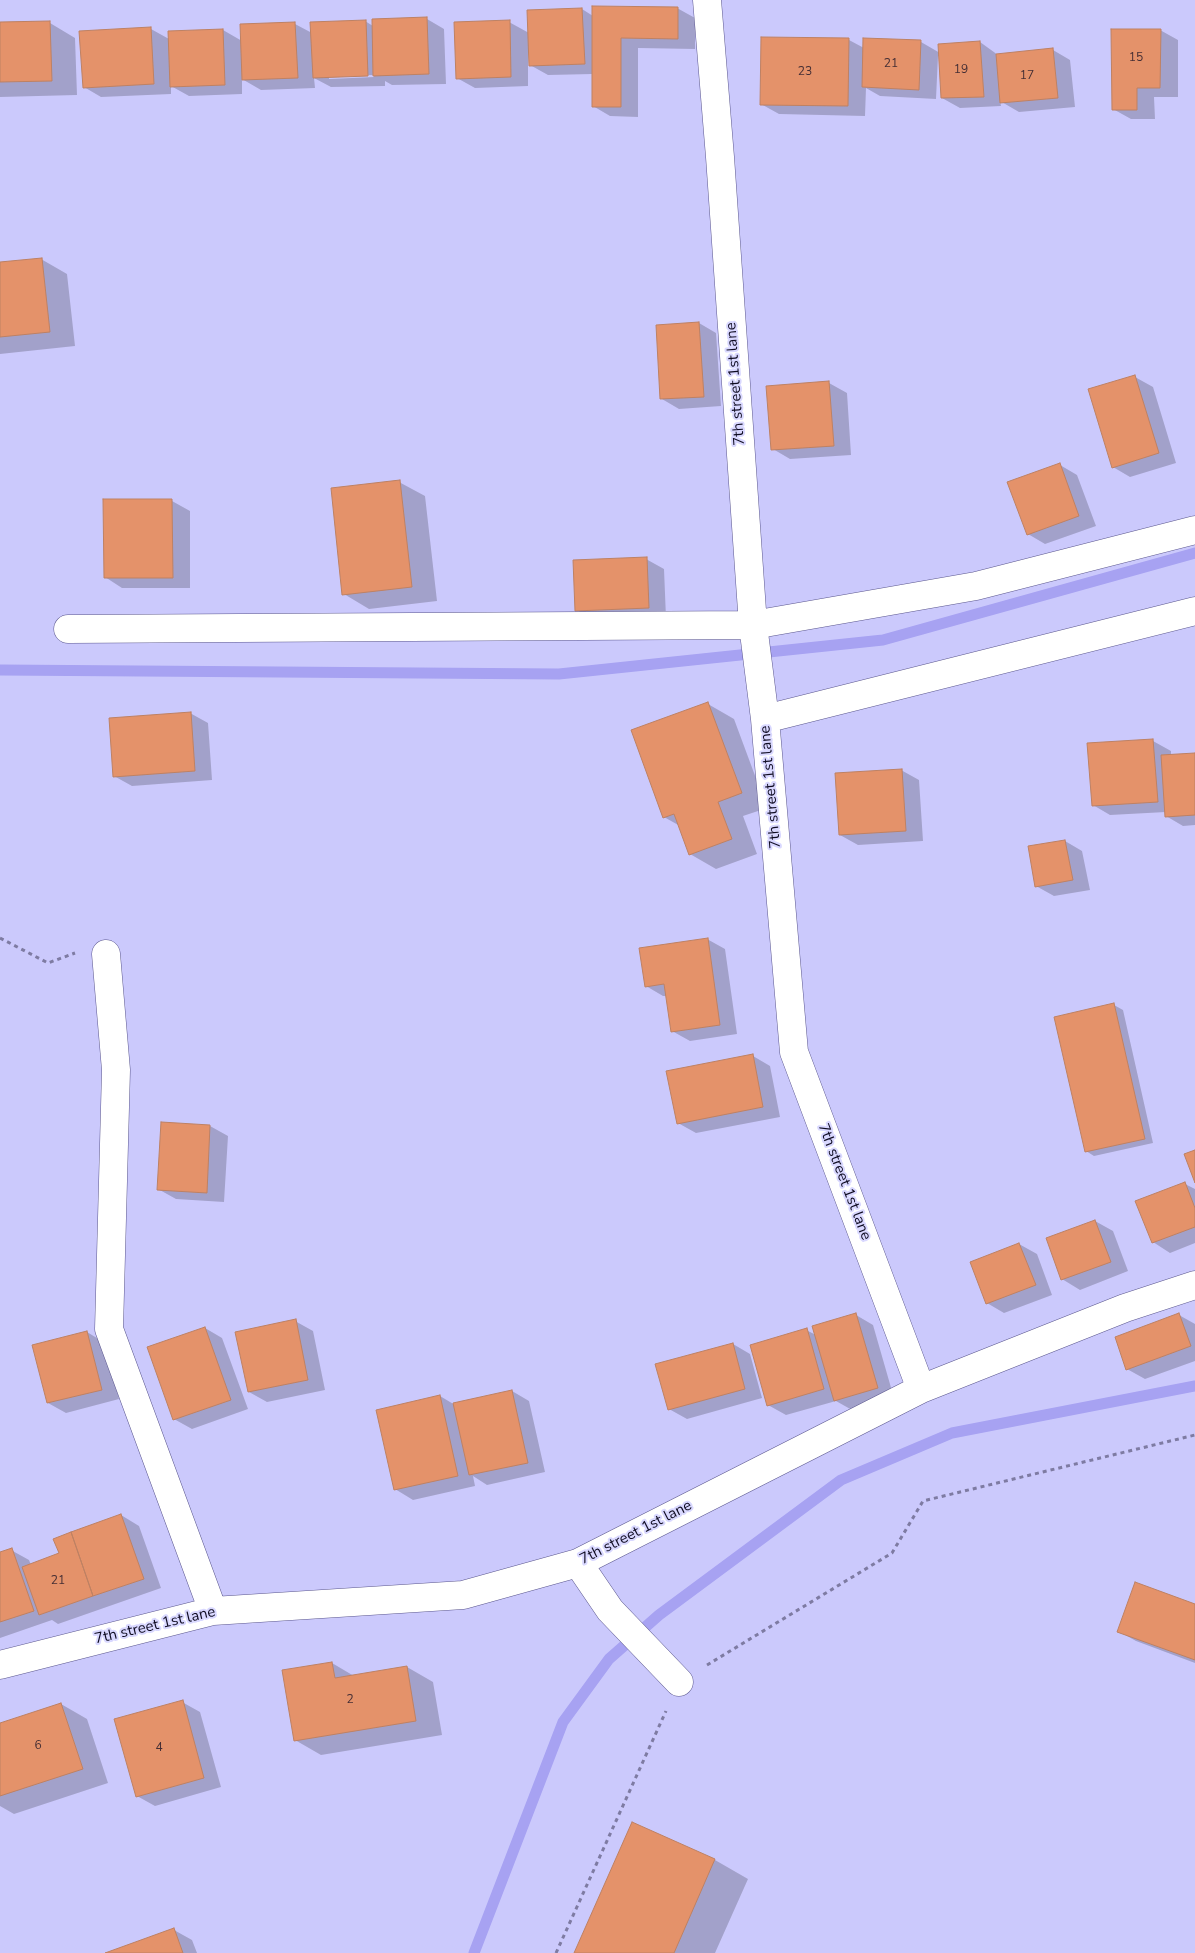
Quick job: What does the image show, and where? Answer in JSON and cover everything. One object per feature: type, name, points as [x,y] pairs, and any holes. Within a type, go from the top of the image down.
[{"type":"street","name":"7th street 1st lane","points":[[0,1665],[213,1611],[464,1595],[578,1563],[921,1389],[794,1052],[765,718],[757,668],[754,632],[722,177],[707,0]]},
{"type":"street","points":[[68,629],[754,632],[976,586],[1195,530]]},
{"type":"street","points":[[765,718],[1195,611]]},
{"type":"street","points":[[106,954],[116,1070],[109,1329],[213,1611]]},
{"type":"street","points":[[921,1389],[1124,1308],[1195,1285]]},
{"type":"street","points":[[578,1563],[610,1610],[680,1682]]},
{"type":"path","points":[[0,938],[48,963],[87,948],[106,954]]},
{"type":"path","points":[[556,1953],[680,1682],[892,1553],[922,1501],[1195,1435]]},
{"type":"building","points":[[592,6],[678,7],[678,39],[621,38],[621,107],[592,107]]},
{"type":"building","points":[[582,8],[585,64],[529,66],[527,10]]},
{"type":"building","points":[[427,17],[429,74],[373,76],[372,19]]},
{"type":"building","points":[[366,20],[368,76],[313,78],[310,22]]},
{"type":"building","points":[[510,20],[511,77],[456,79],[454,22]]},
{"type":"building","points":[[50,21],[52,81],[0,82],[0,22]]},
{"type":"building","points":[[295,22],[298,78],[242,80],[240,24]]},
{"type":"building","points":[[151,27],[154,84],[83,88],[79,31]]},
{"type":"building","points":[[223,29],[225,85],[170,87],[168,31]]},
{"type":"building","points":[[1111,29],[1161,29],[1160,88],[1137,88],[1137,110],[1112,110]]},
{"type":"building","points":[[761,37],[849,38],[848,106],[760,105]]},
{"type":"building","points":[[863,38],[921,40],[919,90],[862,87]]},
{"type":"building","points":[[980,41],[984,97],[941,98],[938,44]]},
{"type":"building","points":[[1053,48],[1058,98],[1000,103],[996,54]]},
{"type":"building","points":[[42,258],[50,332],[0,337],[0,262]]},
{"type":"building","points":[[699,322],[704,397],[660,399],[656,325]]},
{"type":"building","points":[[1135,375],[1159,453],[1112,468],[1088,389]]},
{"type":"building","points":[[829,381],[834,446],[771,450],[766,386]]},
{"type":"building","points":[[1060,463],[1079,516],[1027,535],[1007,482]]},
{"type":"building","points":[[400,480],[412,587],[342,595],[331,488]]},
{"type":"building","points":[[103,499],[172,499],[173,578],[104,578]]},
{"type":"building","points":[[647,557],[649,608],[575,611],[573,560]]},
{"type":"building","points":[[708,702],[742,793],[718,802],[732,839],[689,855],[674,814],[663,818],[631,730]]},
{"type":"building","points":[[191,712],[195,771],[113,777],[109,718]]},
{"type":"building","points":[[1153,739],[1158,802],[1092,806],[1087,743]]},
{"type":"building","points":[[1195,753],[1195,815],[1165,817],[1161,755]]},
{"type":"building","points":[[902,769],[906,831],[839,835],[835,773]]},
{"type":"building","points":[[1065,840],[1073,880],[1035,887],[1028,846]]},
{"type":"building","points":[[708,938],[720,1025],[671,1032],[664,984],[645,987],[639,948]]},
{"type":"building","points":[[1114,1003],[1145,1139],[1085,1152],[1054,1017]]},
{"type":"building","points":[[753,1054],[763,1107],[677,1124],[666,1071]]},
{"type":"building","points":[[161,1122],[210,1125],[207,1193],[157,1190]]},
{"type":"building","points":[[1195,1150],[1195,1183],[1184,1154]]},
{"type":"building","points":[[1185,1182],[1195,1208],[1195,1227],[1152,1243],[1135,1201]]},
{"type":"building","points":[[1095,1220],[1111,1262],[1061,1280],[1046,1238]]},
{"type":"building","points":[[1019,1243],[1036,1285],[986,1304],[970,1262]]},
{"type":"building","points":[[856,1313],[878,1388],[834,1401],[812,1326]]},
{"type":"building","points":[[1179,1313],[1191,1346],[1126,1370],[1115,1337]]},
{"type":"building","points":[[296,1319],[308,1380],[248,1392],[235,1332]]},
{"type":"building","points":[[205,1327],[231,1400],[173,1420],[147,1347]]},
{"type":"building","points":[[807,1328],[824,1389],[767,1406],[750,1345]]},
{"type":"building","points":[[87,1331],[102,1390],[47,1403],[32,1345]]},
{"type":"building","points":[[733,1343],[745,1389],[668,1410],[655,1364]]},
{"type":"building","points":[[512,1390],[528,1463],[469,1475],[453,1403]]},
{"type":"building","points":[[440,1395],[458,1476],[394,1490],[376,1410]]},
{"type":"building","points":[[121,1514],[144,1579],[93,1596],[71,1532]]},
{"type":"building","points":[[71,1532],[93,1596],[39,1615],[22,1567],[59,1553],[53,1539]]},
{"type":"building","points":[[12,1548],[34,1611],[0,1622],[0,1552]]},
{"type":"building","points":[[1135,1582],[1195,1604],[1195,1660],[1117,1632]]},
{"type":"building","points":[[332,1662],[335,1678],[407,1666],[416,1721],[294,1741],[282,1670]]},
{"type":"building","points":[[183,1700],[204,1778],[136,1797],[114,1719]]},
{"type":"building","points":[[61,1703],[83,1769],[0,1796],[0,1723]]},
{"type":"building","points":[[632,1822],[715,1859],[674,1953],[574,1953]]},
{"type":"building","points":[[174,1928],[183,1953],[105,1953]]},
{"type":"waterway","points":[[0,670],[559,674],[883,640],[1195,553]]},
{"type":"waterway","points":[[474,1953],[563,1722],[609,1659],[659,1615],[841,1480],[952,1433],[1195,1386]]}]
